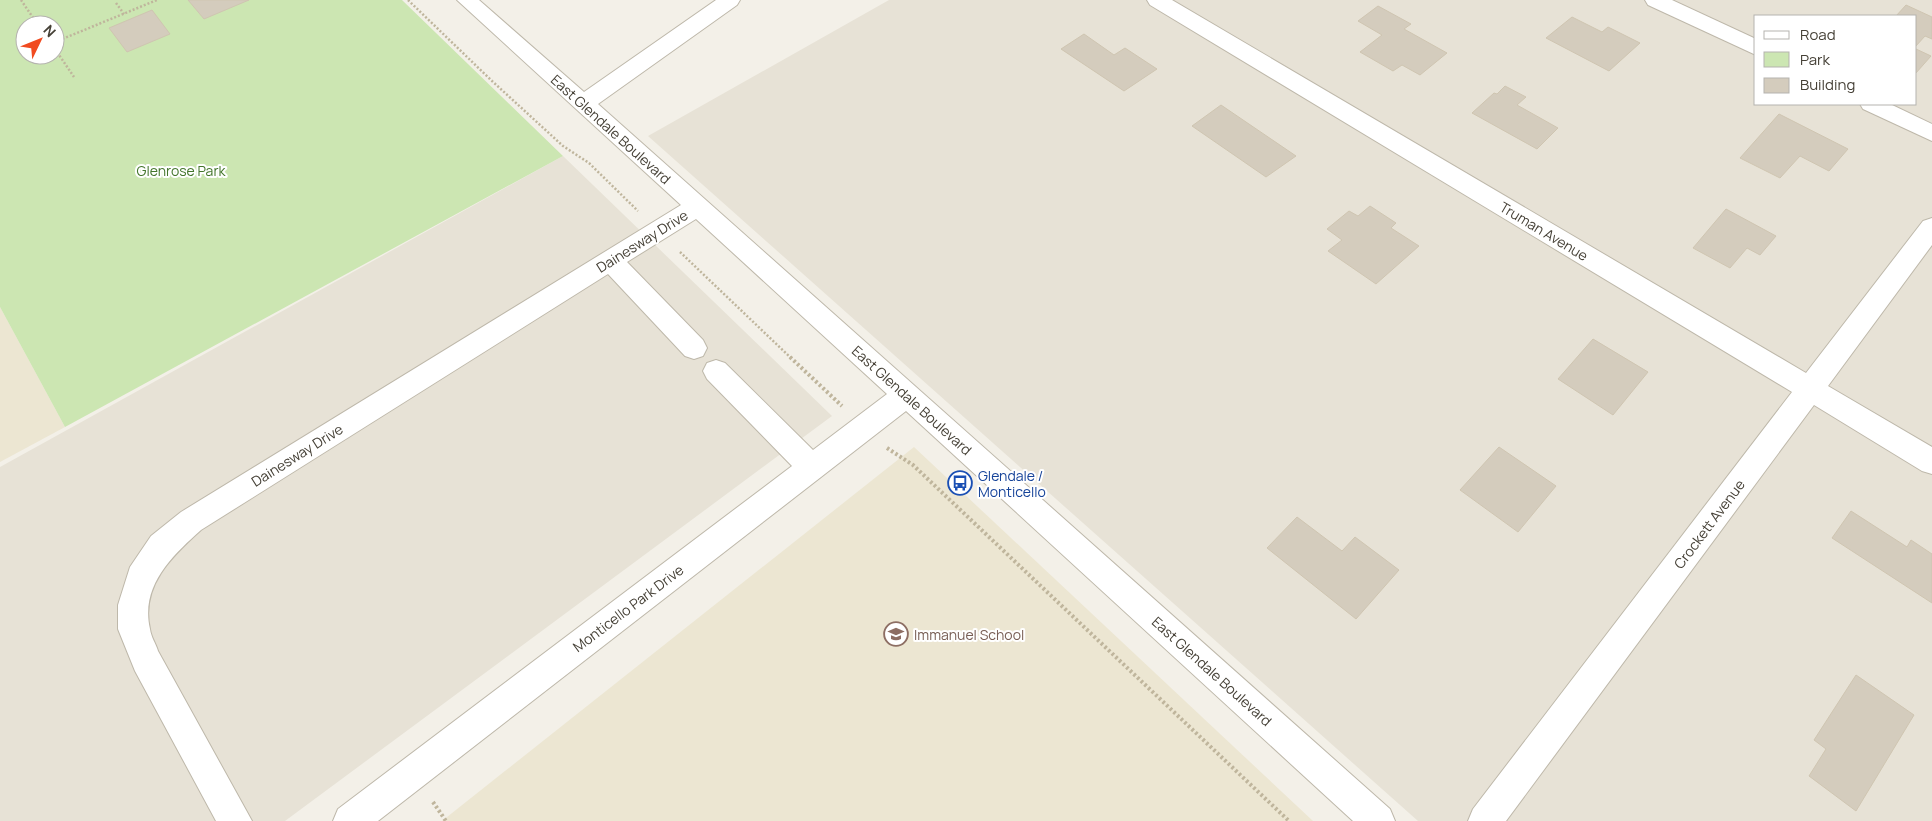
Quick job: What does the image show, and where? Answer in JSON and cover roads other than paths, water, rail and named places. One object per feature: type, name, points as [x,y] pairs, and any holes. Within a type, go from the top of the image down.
[{"type":"street","name":"East Glendale Boulevard","points":[[466,0],[698,206],[1378,821]]},
{"type":"street","points":[[583,104],[730,0]]},
{"type":"street","name":"Truman Avenue","points":[[1157,0],[1932,462]]},
{"type":"street","points":[[1655,0],[1754,47]]},
{"type":"street","points":[[1873,105],[1932,133]]},
{"type":"street","name":"Dainesway Drive","points":[[235,821],[146,660],[134,629],[133,606],[141,577],[162,546],[191,521],[698,206]]},
{"type":"street","name":"Crockett Avenue","points":[[1485,821],[1932,227]]},
{"type":"street","points":[[610,261],[694,348]]},
{"type":"street","points":[[716,371],[812,468]]},
{"type":"street","name":"Monticello Park Drive","points":[[350,821],[906,395]]},
{"type":"place","name":"Glendale / Monticello","points":[[960,483]]},
{"type":"place","name":"Immanuel School","points":[[896,634]]},
{"type":"park label","name":"Glenrose Park","points":[[181,170]]}]
